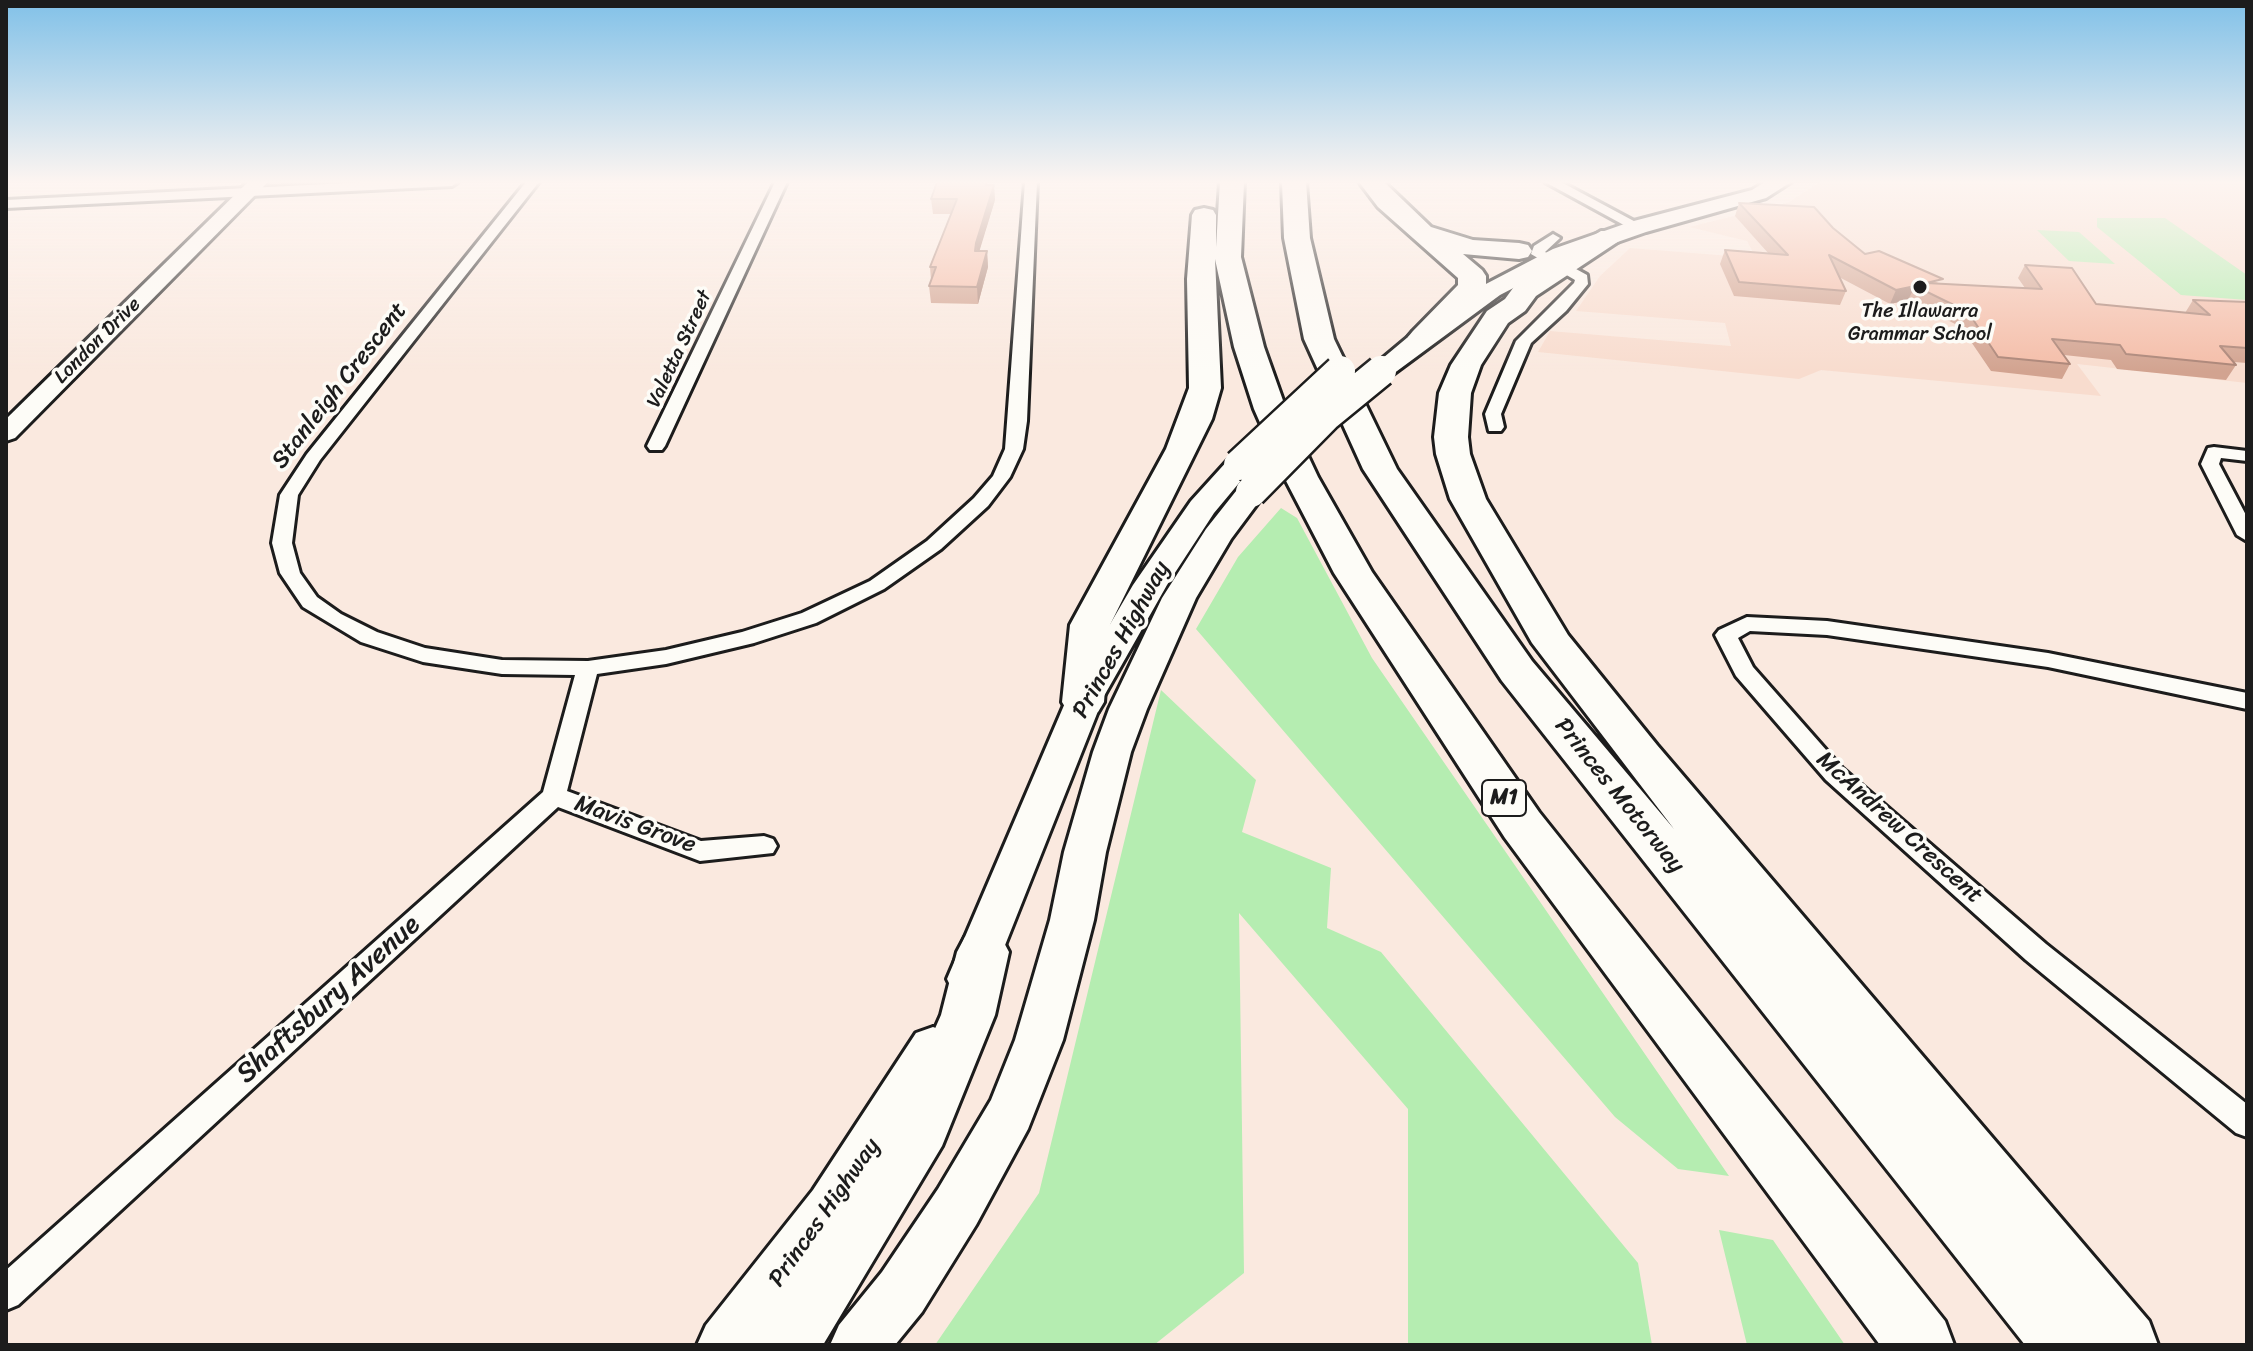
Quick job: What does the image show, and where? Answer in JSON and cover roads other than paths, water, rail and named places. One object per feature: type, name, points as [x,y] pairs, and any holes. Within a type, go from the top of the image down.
[{"type":"highway","points":[[1083,702],[1090,625],[1183,449],[1205,388],[1202,245]]},
{"type":"highway","name":"M1","points":[[1229,245],[1228,257],[1249,347],[1270,409],[1295,464],[1353,573],[1522,825],[1921,1345]]},
{"type":"highway","name":"Princes Motorway","points":[[1299,245],[1319,339],[1380,469],[1517,671],[2067,1345]]},
{"type":"highway","points":[[1423,337],[1472,287],[1472,276],[1436,245]]},
{"type":"highway","points":[[1457,245],[1545,255],[1572,245]]},
{"type":"highway","points":[[1545,255],[1515,305],[1497,317],[1466,365],[1455,393],[1451,416],[1453,454],[1468,499],[1560,654],[2125,1345]]},
{"type":"highway","points":[[787,1345],[820,1286],[921,1127],[968,1015],[983,952]]},
{"type":"main road","name":"Princes Highway","points":[[726,1345],[832,1208],[948,1023],[983,952],[1083,702],[1150,585],[1202,508],[1326,416],[1384,348],[1472,276],[1545,255]]},
{"type":"main road","name":"Princes Highway","points":[[1384,348],[1423,337],[1545,255]]},
{"type":"main road","name":"Princes Highway","points":[[859,1345],[902,1292],[949,1219],[1010,1113],[1039,1040],[1072,920],[1085,852],[1112,752],[1128,709],[1179,598],[1217,536],[1245,479]]},
{"type":"street","name":"London Drive","points":[[6,433],[195,245]]},
{"type":"street","name":"Stanleigh Crescent","points":[[483,245],[313,458],[289,495],[282,543],[290,573],[310,602],[369,637],[423,655],[502,667],[588,668],[666,657],[746,638],[809,618],[877,585],[934,545],[981,502],[1001,477],[1014,449],[1027,245]]},
{"type":"street","name":"Valetta Street","points":[[656,446],[751,245]]},
{"type":"street","points":[[1495,427],[1493,414],[1524,341],[1561,308],[1581,284],[1582,278],[1545,255]]},
{"type":"street","points":[[2247,456],[2214,452],[2210,464],[2247,535]]},
{"type":"street","name":"McAndrew Crescent","points":[[2247,701],[2048,660],[1827,628],[1747,624],[1726,635],[1744,671],[1834,774],[2036,952],[2247,1123]]},
{"type":"street","points":[[554,796],[588,668]]},
{"type":"street","name":"Mavis Grove","points":[[554,796],[700,851],[764,846]]},
{"type":"street","name":"Shaftsbury Avenue","points":[[6,1293],[554,796]]},
{"type":"place","name":"The Illawarra Grammar School","points":[[1920,287]]}]
